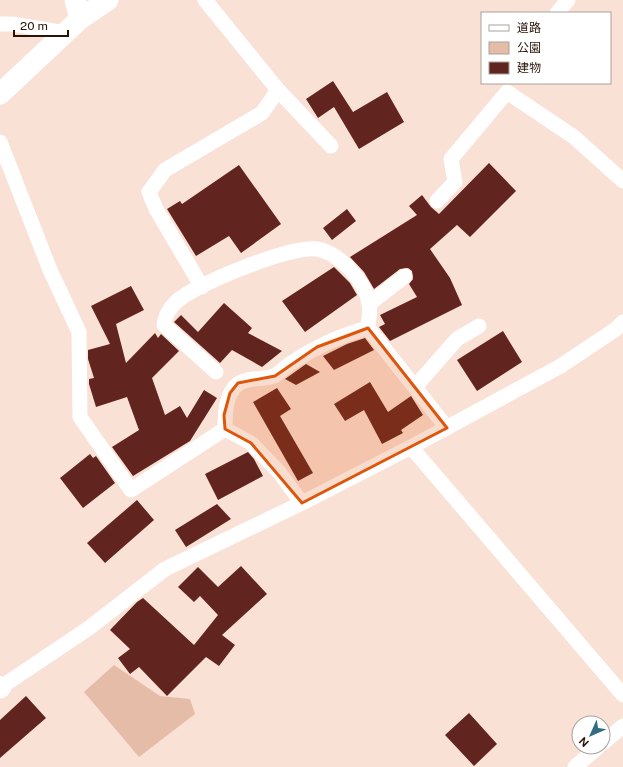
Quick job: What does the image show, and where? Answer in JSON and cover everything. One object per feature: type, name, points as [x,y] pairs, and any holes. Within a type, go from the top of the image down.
[{"type":"main road","points":[[0,94],[74,17],[108,0]]},
{"type":"street","points":[[204,0],[278,90],[331,146]]},
{"type":"street","points":[[559,12],[568,0]]},
{"type":"street","points":[[0,24],[74,17]]},
{"type":"street","points":[[437,202],[455,182],[451,160],[504,87],[574,137],[623,181]]},
{"type":"street","points":[[202,287],[156,209],[149,192],[164,170],[262,113],[278,90]]},
{"type":"street","points":[[0,142],[50,270],[79,332],[80,417],[131,490],[225,430]]},
{"type":"street","points":[[216,372],[164,325],[165,315],[177,301],[202,287],[264,259],[298,250],[318,249],[340,260],[359,279],[369,304],[368,328],[447,428]]},
{"type":"street","points":[[369,304],[405,276]]},
{"type":"street","points":[[0,686],[89,628],[165,569],[302,503],[412,447],[559,368],[616,329],[623,322]]},
{"type":"street","points":[[415,387],[457,339],[479,326]]},
{"type":"street","points":[[225,430],[224,415],[230,394],[238,383],[275,376],[291,363],[317,347],[345,334],[368,328]]},
{"type":"street","points":[[225,430],[251,443],[279,472],[302,503]]},
{"type":"street","points":[[412,447],[623,695]]},
{"type":"street","points":[[611,736],[623,726]]},
{"type":"street","points":[[575,767],[589,755]]},
{"type":"highlighted area","points":[[368,328],[447,428],[302,503],[251,443],[225,429],[224,415],[230,393],[238,383],[275,376],[317,347]]},
{"type":"green space","points":[[114,665],[160,696],[190,699],[195,714],[139,757],[84,692]]},
{"type":"building","points":[[333,81],[353,112],[387,92],[404,122],[359,149],[334,107],[318,118],[306,99]]},
{"type":"building","points":[[489,163],[516,191],[470,237],[457,225],[430,249],[450,278],[462,305],[390,341],[379,327],[385,324],[380,315],[417,297],[409,284],[413,279],[412,271],[408,268],[400,269],[374,289],[364,272],[350,257],[417,215],[409,206],[422,195],[431,207],[439,214]]},
{"type":"building","points":[[239,165],[281,224],[241,253],[229,236],[196,256],[167,209],[180,201],[182,204]]},
{"type":"building","points":[[347,209],[356,221],[332,240],[323,228]]},
{"type":"building","points":[[334,267],[350,283],[357,295],[305,332],[282,301]]},
{"type":"building","points":[[131,286],[144,310],[116,324],[126,363],[155,333],[158,338],[161,334],[179,351],[152,378],[165,415],[180,406],[187,418],[204,390],[217,398],[190,441],[133,476],[112,447],[139,430],[127,397],[96,407],[89,384],[89,379],[94,378],[88,359],[88,350],[110,344],[91,306]]},
{"type":"building","points":[[224,303],[252,328],[248,333],[282,351],[262,367],[232,350],[220,363],[174,322],[181,315],[198,332]]},
{"type":"building","points":[[503,331],[522,362],[477,391],[457,360]]},
{"type":"building","points":[[365,338],[374,350],[334,370],[323,356],[347,344]]},
{"type":"building","points":[[306,364],[320,372],[296,385],[285,379]]},
{"type":"building","points":[[370,382],[388,412],[411,396],[423,415],[401,430],[403,433],[382,444],[364,410],[345,421],[334,404]]},
{"type":"building","points":[[277,388],[291,409],[280,416],[313,473],[298,481],[253,402]]},
{"type":"building","points":[[248,452],[254,459],[263,476],[218,500],[205,474]]},
{"type":"building","points":[[90,454],[93,458],[96,456],[115,483],[83,508],[60,478]]},
{"type":"building","points":[[137,500],[154,520],[105,563],[87,543]]},
{"type":"building","points":[[217,504],[231,519],[186,547],[175,530]]},
{"type":"building","points":[[241,566],[267,594],[222,635],[235,645],[219,666],[206,657],[167,696],[139,667],[130,674],[118,658],[130,649],[110,630],[137,602],[143,598],[194,645],[218,615],[200,596],[194,602],[178,587],[198,567],[218,587]]},
{"type":"building","points":[[26,696],[46,718],[0,758],[0,720]]},
{"type":"building","points":[[469,713],[497,744],[474,766],[445,735]]}]
